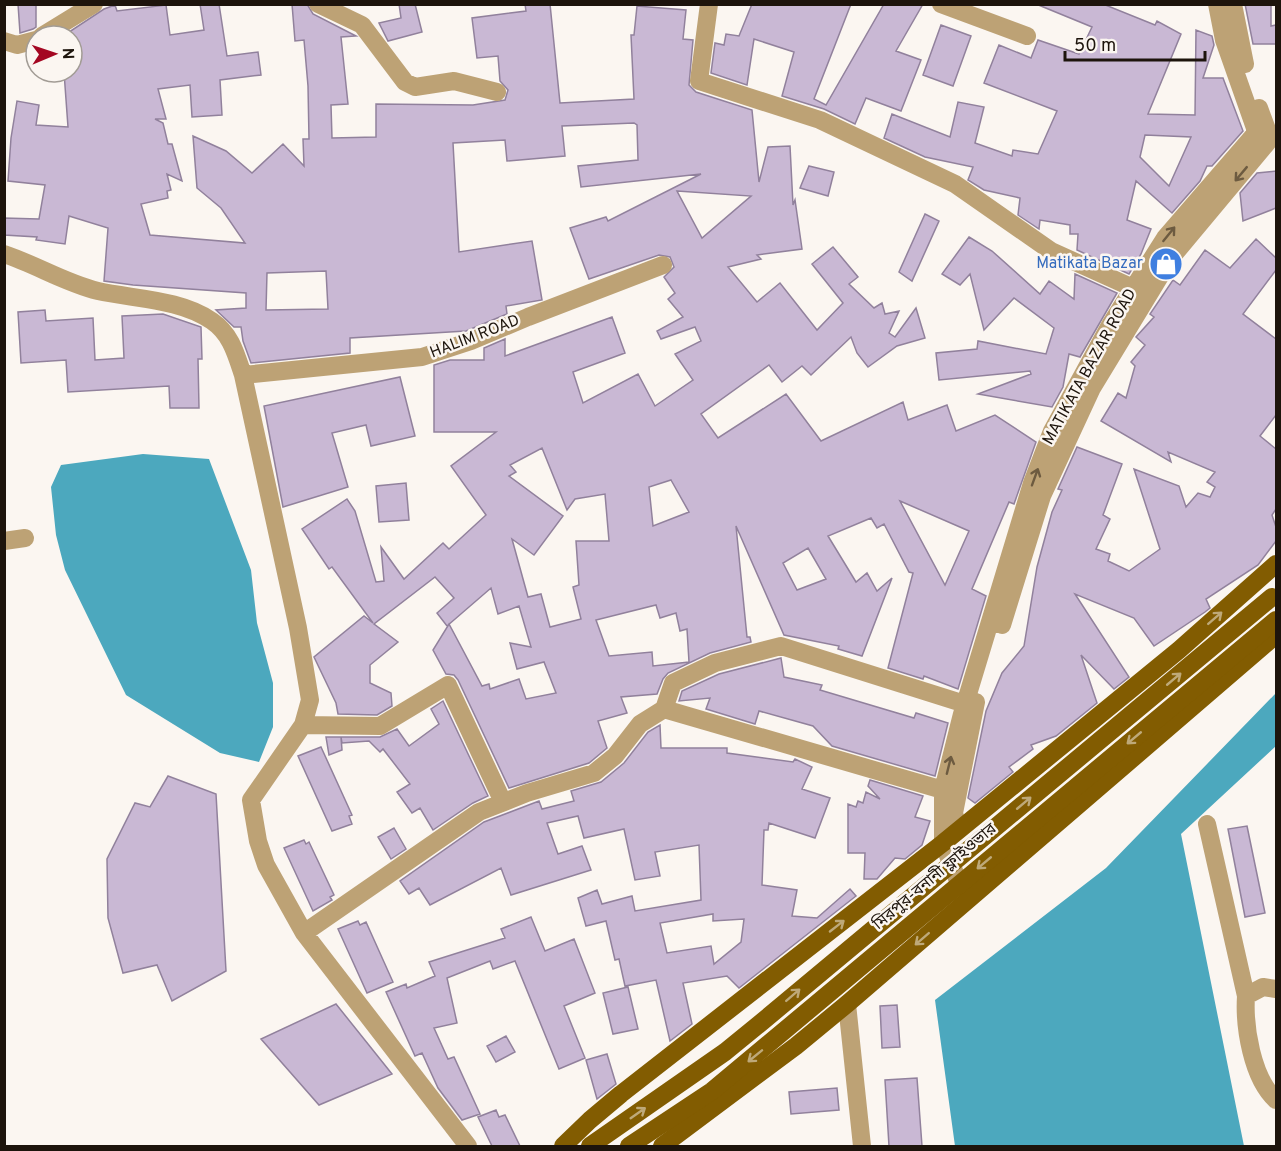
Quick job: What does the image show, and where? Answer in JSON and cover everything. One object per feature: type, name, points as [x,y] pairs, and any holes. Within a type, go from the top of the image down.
[{"type":"main road","points":[[562,1146],[621,1094],[958,831],[1179,650],[1276,564]]},
{"type":"main road","name":"মিরপুর-বনানী ফ্লাইওভার","points":[[590,1146],[725,1052],[763,1022],[1274,595]]},
{"type":"main road","name":"মিরপুর-বনানী ফ্লাইওভার","points":[[629,1146],[712,1091],[1276,620]]},
{"type":"main road","points":[[662,1146],[796,1046],[847,1004],[1276,635]]},
{"type":"street","points":[[62,24],[94,4]]},
{"type":"street","points":[[318,4],[362,25],[405,82],[415,87],[454,81],[497,92]]},
{"type":"street","points":[[709,4],[699,81],[820,120],[955,184],[1051,251],[1133,288]]},
{"type":"street","points":[[941,4],[1027,36]]},
{"type":"street","name":"MATIKATA BAZAR ROAD","points":[[966,901],[943,843],[943,790],[965,704],[1032,483],[1053,430],[1110,324],[1133,288],[1165,238],[1255,134],[1255,128],[1224,40],[1217,4]]},
{"type":"street","points":[[1233,4],[1238,42],[1268,110],[1267,143],[1276,159]]},
{"type":"street","points":[[4,41],[17,45],[24,43]]},
{"type":"street","name":"MATIKATA BAZAR ROAD","points":[[958,831],[954,813],[977,700],[1042,496],[1092,388],[1171,258],[1267,143]]},
{"type":"street","points":[[4,254],[31,263],[62,280],[98,291],[181,307],[212,320],[230,338],[243,375],[306,671],[310,700],[303,725],[251,800],[258,841],[266,865],[304,933],[468,1146]]},
{"type":"street","name":"HALIM ROAD","points":[[243,375],[422,357],[471,341],[509,324],[663,266]]},
{"type":"street","points":[[4,541],[25,538]]},
{"type":"street","points":[[304,933],[470,818],[503,802],[594,773],[627,743],[640,724],[664,709],[672,683],[715,663],[781,645],[965,704]]},
{"type":"street","points":[[303,725],[380,726],[448,685],[503,802]]},
{"type":"street","points":[[664,709],[943,790]]},
{"type":"street","points":[[1207,824],[1246,996],[1245,1010],[1256,1064],[1268,1092],[1276,1100]]},
{"type":"street","points":[[1246,996],[1263,987],[1276,989]]},
{"type":"street","points":[[847,1004],[862,1146]]},
{"type":"water","points":[[143,454],[209,459],[251,570],[257,623],[273,683],[273,727],[259,762],[220,753],[126,695],[65,570],[56,535],[51,487],[61,465]]},
{"type":"water","points":[[1276,693],[1276,746],[1181,834],[1244,1146],[955,1146],[935,1000],[1106,868]]},
{"type":"building","points":[[18,4],[36,4],[36,24],[24,24],[24,32],[20,33]]},
{"type":"building","points":[[200,4],[219,4],[227,56],[258,52],[261,75],[220,80],[222,115],[192,117],[190,85],[158,89],[166,119],[155,119],[163,123],[168,144],[172,144],[182,181],[167,174],[171,190],[167,191],[168,198],[141,204],[150,235],[245,243],[221,208],[197,188],[193,136],[226,151],[252,173],[283,144],[304,166],[303,139],[309,139],[308,86],[304,40],[295,41],[292,4],[307,4],[313,14],[356,36],[341,37],[348,104],[331,105],[332,138],[376,137],[376,104],[473,105],[505,100],[508,90],[500,81],[498,56],[477,58],[472,18],[526,11],[525,4],[550,4],[560,103],[634,99],[631,35],[634,35],[637,6],[686,10],[683,39],[693,40],[689,85],[696,92],[752,110],[759,182],[768,147],[790,146],[793,205],[795,200],[802,249],[757,255],[761,259],[728,267],[757,302],[780,283],[817,330],[843,303],[812,264],[833,247],[858,277],[849,284],[874,308],[882,303],[885,314],[899,311],[889,333],[895,337],[916,308],[925,338],[897,346],[868,367],[857,353],[851,337],[811,375],[802,366],[782,382],[769,365],[701,414],[718,438],[786,394],[821,441],[903,402],[908,420],[947,405],[956,431],[995,415],[1036,442],[1014,504],[1009,502],[972,589],[986,596],[958,689],[924,676],[923,679],[888,668],[913,573],[909,572],[884,524],[877,528],[871,518],[828,536],[856,582],[867,573],[877,591],[892,578],[862,656],[838,649],[839,646],[784,635],[736,526],[747,637],[750,637],[751,642],[710,653],[668,673],[657,694],[621,697],[627,713],[598,721],[607,748],[589,763],[509,788],[458,680],[454,675],[446,674],[433,650],[449,625],[447,626],[437,613],[454,598],[435,577],[374,624],[398,642],[370,665],[370,683],[391,693],[392,706],[377,715],[338,714],[336,703],[314,657],[364,616],[373,623],[332,567],[329,569],[302,529],[347,499],[355,511],[376,582],[384,581],[381,547],[404,579],[443,543],[449,549],[486,515],[451,466],[496,432],[434,432],[434,365],[450,360],[484,360],[484,348],[505,339],[505,356],[612,317],[625,353],[573,372],[583,403],[638,374],[655,406],[693,380],[675,354],[701,341],[695,327],[661,339],[657,331],[683,317],[668,299],[675,293],[664,277],[674,267],[670,257],[659,255],[589,279],[570,228],[606,217],[608,221],[701,174],[581,187],[578,166],[638,160],[637,125],[634,123],[562,126],[565,156],[507,161],[505,140],[453,143],[459,252],[532,241],[542,300],[506,306],[507,314],[466,331],[350,338],[350,353],[251,363],[243,341],[241,327],[234,327],[216,310],[246,308],[246,293],[104,281],[108,228],[69,216],[65,244],[36,240],[37,237],[4,235],[4,218],[39,219],[45,185],[8,181],[11,138],[17,101],[39,105],[36,125],[68,127],[65,84],[84,84],[84,24],[81,24],[104,9],[115,5],[117,11],[166,5],[170,35],[204,30]],"holes":[[[677,191],[751,196],[702,238]],[[326,271],[328,309],[266,310],[267,273]],[[542,448],[567,510],[575,499],[605,494],[609,541],[576,541],[579,585],[573,587],[581,619],[550,627],[541,594],[528,597],[512,539],[534,555],[563,516],[509,476],[516,472],[510,465]],[[671,480],[689,512],[653,526],[649,487]],[[900,501],[969,531],[945,585]],[[808,548],[826,579],[797,590],[783,563]],[[491,588],[498,614],[519,606],[531,647],[510,643],[517,669],[544,662],[556,693],[526,699],[519,679],[490,689],[489,684],[482,686],[449,624]],[[656,605],[660,618],[676,613],[680,631],[687,629],[689,662],[653,666],[652,652],[609,656],[596,620]]]},
{"type":"building","points":[[399,4],[415,4],[422,32],[388,41],[379,23],[401,18]]},
{"type":"building","points":[[752,4],[851,4],[814,99],[826,105],[884,4],[923,4],[896,51],[921,60],[901,111],[866,98],[855,124],[824,109],[782,96],[794,52],[754,39],[747,85],[711,73],[715,43],[724,45],[726,34],[739,36]]},
{"type":"building","points":[[1036,4],[1103,4],[1155,25],[1157,21],[1181,34],[1148,114],[1195,115],[1196,30],[1212,36],[1214,45],[1203,78],[1223,78],[1243,131],[1212,166],[1207,166],[1200,181],[1172,213],[1136,181],[1127,220],[1151,229],[1141,254],[1129,274],[1077,250],[1078,234],[1070,234],[1070,225],[1040,220],[1039,229],[1018,215],[1020,198],[984,190],[968,180],[973,167],[925,157],[884,138],[892,114],[950,137],[958,102],[984,107],[975,143],[1012,156],[1013,150],[1038,154],[1057,111],[984,83],[999,45],[1031,58],[1038,40],[1079,54],[1092,27]],"holes":[[[1145,135],[1191,137],[1169,186],[1140,157]]]},
{"type":"building","points":[[1245,4],[1271,4],[1271,26],[1276,25],[1276,44],[1253,44]]},
{"type":"building","points":[[941,25],[971,36],[953,86],[923,75]]},
{"type":"building","points":[[809,166],[834,172],[828,196],[800,188]]},
{"type":"building","points":[[1276,171],[1276,208],[1243,221],[1240,193],[1257,173]]},
{"type":"building","points":[[925,214],[939,221],[912,281],[899,272]]},
{"type":"building","points":[[969,237],[992,251],[1040,294],[1049,281],[1074,299],[1075,274],[1117,293],[1080,357],[1069,354],[1063,387],[1052,407],[978,394],[1031,374],[1030,371],[939,380],[936,353],[977,349],[978,341],[1046,354],[1054,328],[1014,298],[984,330],[970,274],[960,285],[942,274]]},
{"type":"building","points":[[1256,239],[1276,258],[1276,270],[1243,314],[1276,339],[1276,415],[1260,436],[1276,449],[1276,509],[1272,515],[1276,527],[1276,541],[1258,565],[1206,599],[1210,608],[1154,646],[1134,618],[1075,594],[1129,677],[1114,689],[1081,655],[1097,703],[1056,736],[1031,745],[1033,749],[1009,767],[1013,772],[975,803],[968,798],[986,711],[1002,673],[1024,646],[1037,567],[1052,512],[1062,490],[1058,489],[1077,447],[1122,464],[1103,515],[1110,519],[1096,549],[1110,554],[1108,561],[1129,571],[1160,549],[1134,469],[1179,486],[1186,507],[1198,493],[1210,497],[1215,487],[1207,482],[1215,472],[1168,452],[1171,462],[1101,421],[1118,393],[1126,398],[1135,366],[1131,362],[1145,345],[1136,337],[1154,317],[1150,314],[1173,280],[1180,285],[1205,250],[1230,268]]},
{"type":"building","points":[[45,310],[46,321],[93,318],[95,360],[124,358],[122,316],[163,314],[201,327],[202,359],[198,359],[199,408],[170,408],[169,386],[68,392],[66,360],[21,363],[18,312]]},
{"type":"building","points":[[400,377],[415,436],[371,446],[366,425],[332,433],[348,487],[283,507],[264,406]]},
{"type":"building","points":[[406,483],[409,520],[379,522],[376,486]]},
{"type":"building","points":[[781,658],[784,677],[822,685],[820,690],[914,718],[916,713],[948,723],[935,776],[832,746],[813,726],[759,711],[755,724],[706,709],[710,698],[679,701],[682,691],[719,674]]},
{"type":"building","points":[[443,701],[488,796],[473,803],[433,830],[420,808],[412,813],[397,792],[410,784],[383,749],[380,752],[369,741],[342,743],[341,737],[380,737],[397,729],[409,746],[439,724],[431,709]]},
{"type":"building","points":[[660,725],[661,748],[727,748],[727,753],[793,762],[795,759],[812,767],[802,789],[830,798],[815,838],[769,823],[768,830],[764,830],[762,885],[797,890],[792,916],[817,918],[850,889],[856,896],[739,988],[727,976],[683,983],[692,1024],[670,1041],[656,980],[625,986],[619,959],[615,960],[606,921],[586,926],[578,898],[597,890],[602,904],[632,896],[635,911],[701,900],[699,845],[655,852],[660,876],[635,880],[624,829],[584,838],[578,816],[547,823],[558,854],[582,846],[591,870],[511,895],[501,868],[430,905],[419,888],[409,894],[400,881],[484,822],[539,801],[542,809],[574,801],[571,791],[601,782],[624,763],[648,732]],"holes":[[[713,914],[713,921],[744,919],[741,942],[714,964],[711,946],[667,953],[660,923]]]},
{"type":"building","points":[[326,737],[341,737],[342,750],[329,755]]},
{"type":"building","points":[[321,747],[352,815],[349,816],[352,824],[332,831],[298,756]]},
{"type":"building","points":[[168,776],[216,794],[226,971],[172,1001],[157,965],[123,973],[108,918],[107,859],[135,803],[150,807]]},
{"type":"building","points":[[870,780],[923,796],[915,817],[930,821],[922,845],[905,859],[895,858],[877,879],[864,879],[865,853],[848,853],[848,804],[856,807],[858,801],[863,803],[866,792],[880,799],[868,786]]},
{"type":"building","points":[[1247,826],[1265,913],[1245,917],[1228,829]]},
{"type":"building","points":[[394,828],[406,849],[391,859],[378,837]]},
{"type":"building","points":[[304,840],[306,844],[309,842],[334,895],[330,897],[332,900],[313,911],[284,848]]},
{"type":"building","points":[[531,917],[545,951],[574,939],[595,993],[564,1006],[585,1058],[559,1069],[515,961],[493,969],[490,961],[447,978],[457,1023],[434,1028],[448,1059],[454,1057],[480,1114],[462,1120],[438,1088],[422,1053],[415,1056],[386,992],[406,984],[407,988],[435,976],[429,962],[505,938],[501,929]]},
{"type":"building","points":[[358,921],[360,925],[366,922],[393,982],[367,993],[338,929]]},
{"type":"building","points":[[628,987],[638,1029],[613,1034],[603,993]]},
{"type":"building","points":[[336,1004],[392,1074],[319,1105],[261,1039]]},
{"type":"building","points":[[897,1005],[900,1047],[882,1048],[880,1006]]},
{"type":"building","points":[[506,1036],[515,1052],[496,1062],[487,1046]]},
{"type":"building","points":[[607,1054],[616,1084],[597,1099],[586,1060]]},
{"type":"building","points":[[917,1078],[922,1146],[889,1146],[885,1080]]},
{"type":"building","points":[[837,1088],[839,1110],[791,1114],[789,1092]]},
{"type":"building","points":[[496,1110],[499,1117],[505,1115],[520,1146],[492,1146],[478,1117]]},
{"type":"place","name":"Matikata Bazar","points":[[1166,264]]}]
